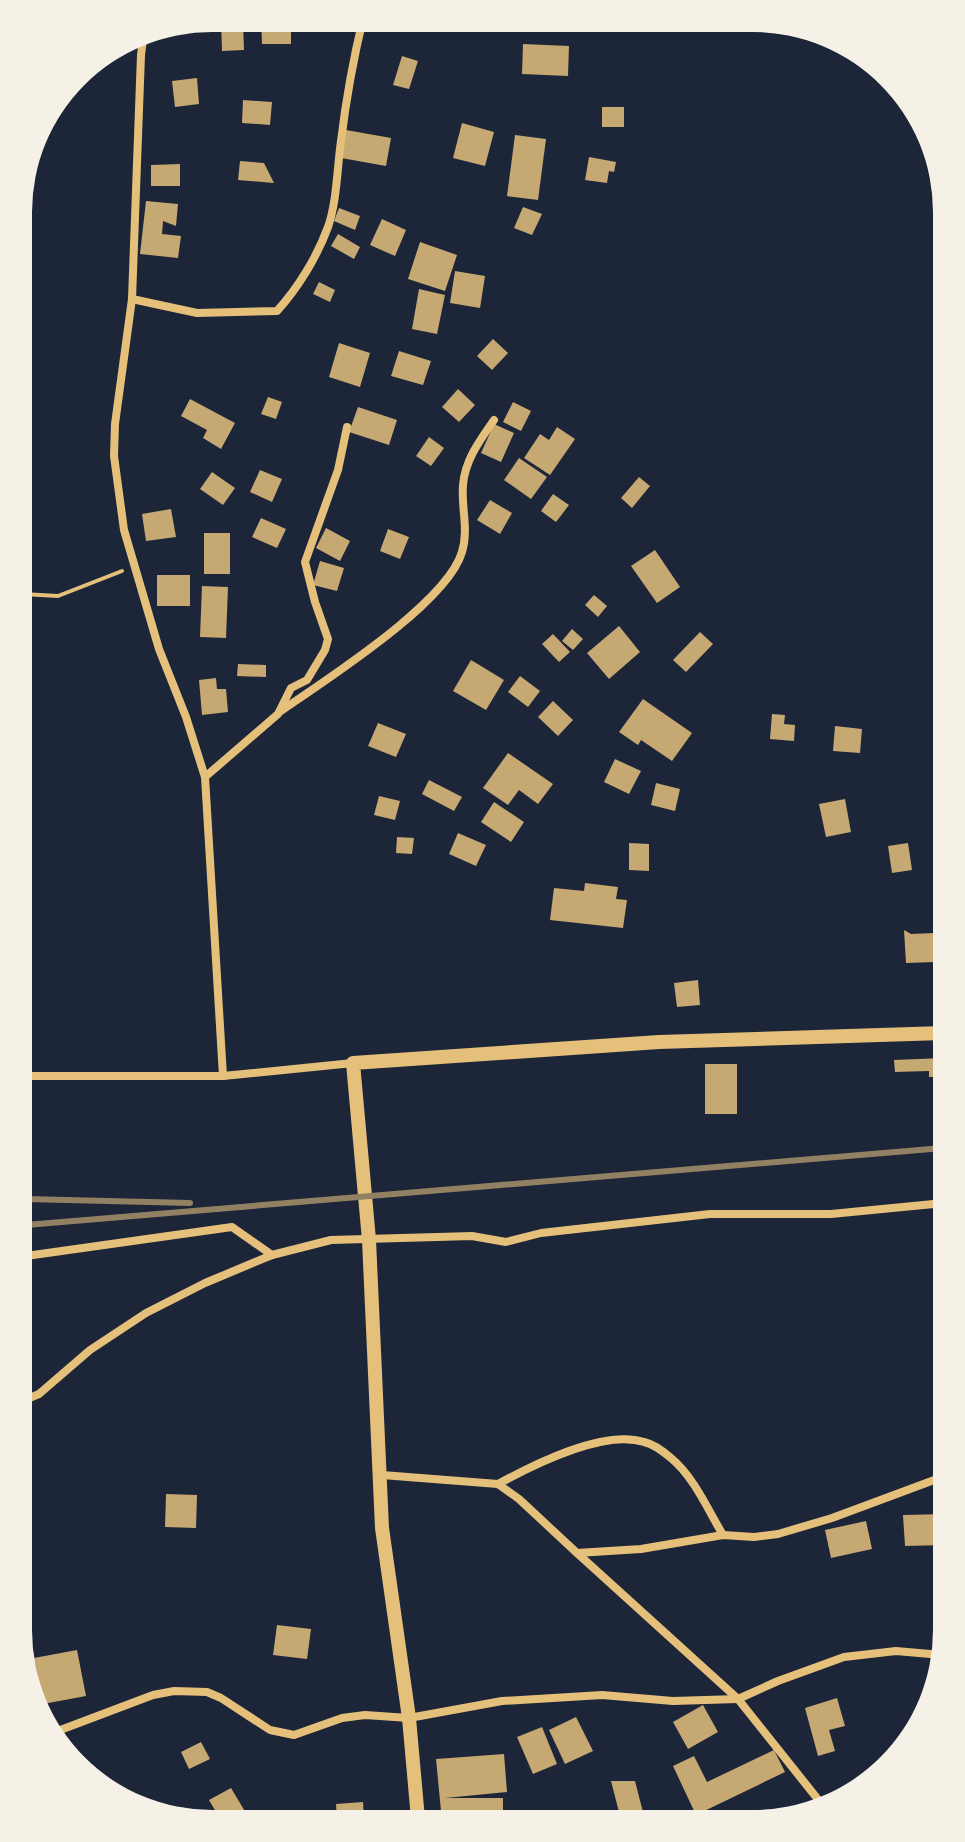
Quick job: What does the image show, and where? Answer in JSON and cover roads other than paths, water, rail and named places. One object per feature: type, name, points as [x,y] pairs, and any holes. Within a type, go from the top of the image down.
[{"type":"street","points":[[132,299],[197,313],[223,314],[277,311],[289,297],[312,263],[329,225],[348,83],[360,32]]},
{"type":"street","points":[[142,46],[132,299],[115,424],[114,456],[124,530],[159,649],[186,717],[205,777],[223,1076]]},
{"type":"street","points":[[205,777],[278,714],[400,624],[450,578],[464,548],[467,519],[463,486],[468,464],[494,420]]},
{"type":"street","points":[[278,714],[291,688],[307,680],[328,639],[305,562],[338,470],[347,427]]},
{"type":"street","points":[[32,1076],[223,1076],[353,1063],[659,1042],[933,1033]]},
{"type":"street","points":[[353,1063],[369,1240],[386,1562],[409,1718],[417,1810]]},
{"type":"street","points":[[32,1397],[90,1350],[146,1313],[205,1283],[272,1255],[331,1240],[472,1236],[506,1242],[541,1233],[710,1214],[831,1214],[933,1204]]},
{"type":"street","points":[[32,1255],[232,1227],[272,1255]]},
{"type":"street","points":[[498,1484],[549,1457],[626,1439],[645,1442],[673,1460],[684,1473],[723,1535]]},
{"type":"street","points":[[382,1475],[498,1484],[519,1499],[738,1699],[817,1798]]},
{"type":"street","points":[[577,1553],[641,1549],[723,1535],[754,1537],[808,1527],[933,1480]]},
{"type":"street","points":[[62,1729],[153,1695],[189,1690],[207,1692],[221,1698],[256,1722],[285,1734],[305,1732],[353,1716],[409,1718],[502,1701],[550,1697],[602,1695],[673,1701],[738,1699],[844,1657],[896,1651],[931,1654]]},
{"type":"railway","points":[[32,1224],[933,1149]]},
{"type":"railway","points":[[32,1199],[190,1203]]}]
